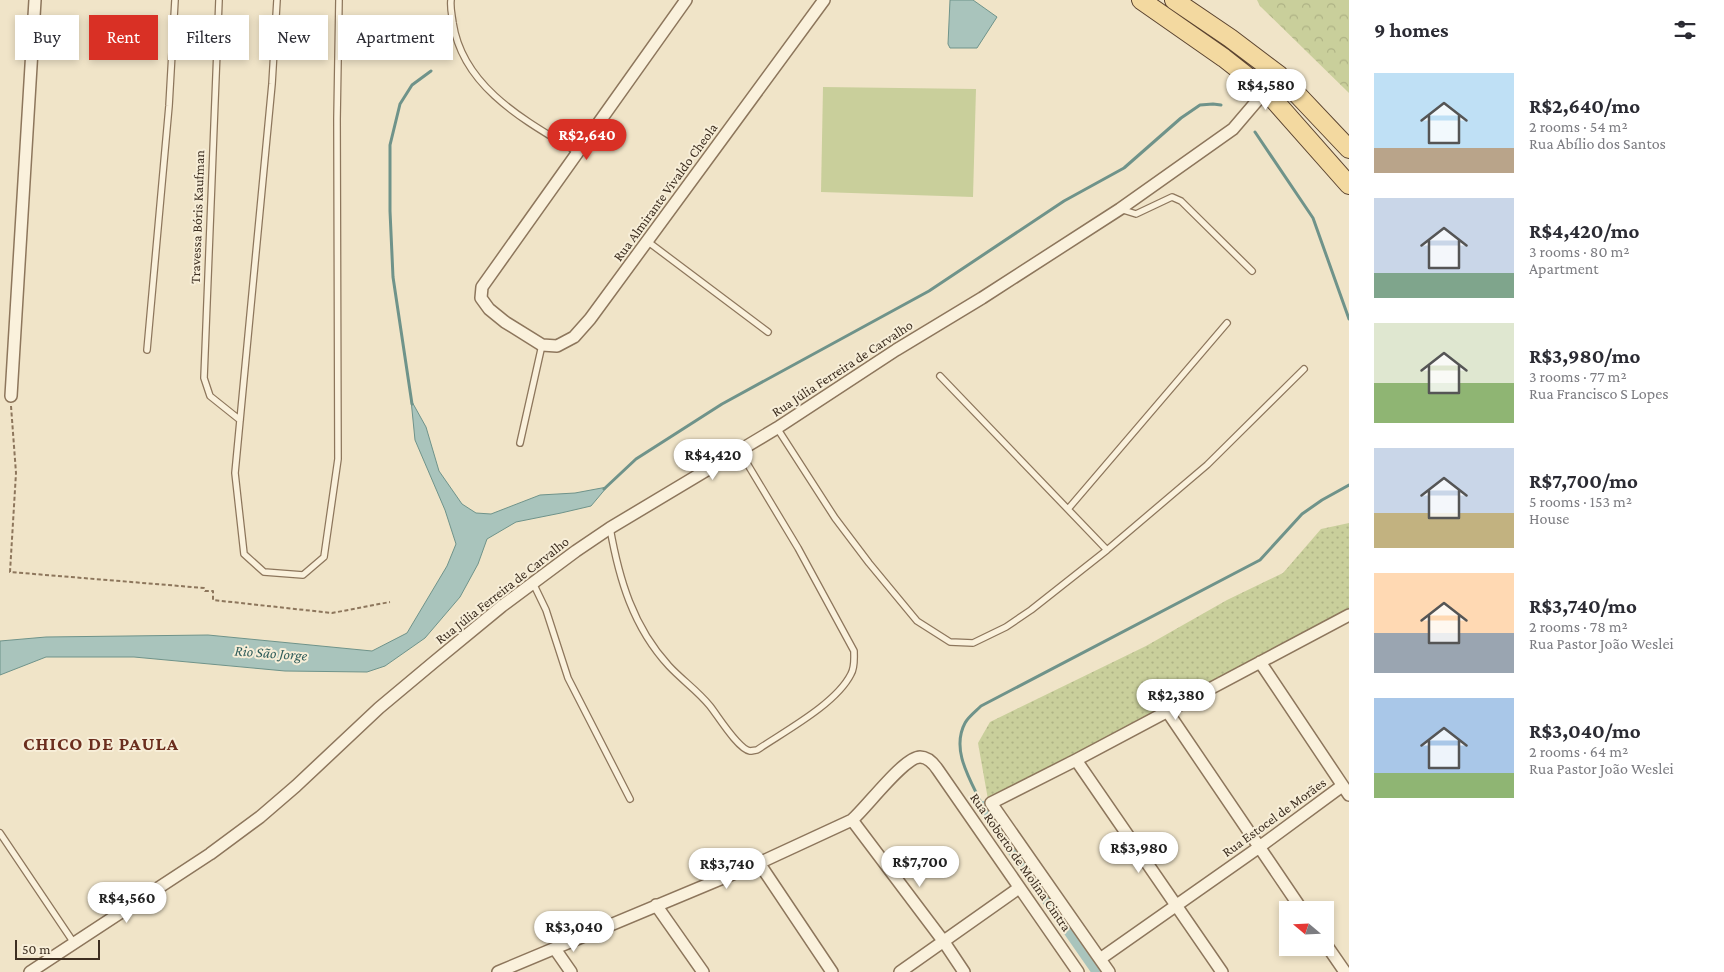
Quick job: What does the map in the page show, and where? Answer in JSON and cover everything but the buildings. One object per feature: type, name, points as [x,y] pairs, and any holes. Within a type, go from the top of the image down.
[{"type":"main road","points":[[1141,0],[1224,58],[1266,91],[1349,185]]},
{"type":"main road","points":[[1174,0],[1230,38],[1279,75],[1349,149]]},
{"type":"street","points":[[11,396],[35,0]]},
{"type":"street","points":[[542,345],[505,322],[489,308],[481,298],[482,287],[576,152],[686,0]]},
{"type":"street","name":"Rua Almirante Vivaldo Cheola","points":[[542,345],[557,346],[574,337],[590,319],[824,0]]},
{"type":"street","name":"Rua Júlia Ferreira de Carvalho","points":[[30,972],[210,854],[260,817],[379,708],[502,606],[533,583],[610,528],[777,428],[896,350],[990,293],[1120,209],[1233,129],[1279,75]]},
{"type":"street","points":[[1222,972],[1076,760],[1349,614]]},
{"type":"street","points":[[1260,662],[1346,791]]},
{"type":"street","points":[[1167,711],[1296,901]]},
{"type":"street","name":"Rua Roberto de Molina Cintra","points":[[852,820],[864,810],[908,761],[918,757],[932,762],[1078,972]]},
{"type":"street","name":"Rua Roberto de Molina Cintra","points":[[1076,760],[991,803],[1109,972]]},
{"type":"street","name":"Rua Estocel de Morães","points":[[1100,959],[1258,848],[1346,791]]},
{"type":"street","points":[[498,972],[759,863],[852,820],[944,942],[964,972]]},
{"type":"street","points":[[759,863],[832,972]]},
{"type":"street","points":[[900,972],[1020,888]]},
{"type":"street","points":[[656,905],[703,972]]},
{"type":"street","points":[[555,949],[571,972]]},
{"type":"street","points":[[1334,956],[1345,972],[1349,969]]},
{"type":"lane","points":[[147,350],[170,106],[175,0]]},
{"type":"lane","name":"Travessa Bóris Kaufman","points":[[219,0],[204,378],[210,396],[240,420]]},
{"type":"lane","points":[[277,0],[272,84],[235,473],[244,554],[264,572],[304,575],[324,557],[338,459],[337,119],[339,0]]},
{"type":"lane","points":[[451,0],[456,38],[473,72],[496,98],[576,152]]},
{"type":"lane","points":[[1120,209],[1136,214],[1172,197],[1181,201],[1252,272]]},
{"type":"lane","points":[[647,241],[768,332]]},
{"type":"lane","points":[[1068,509],[1227,323]]},
{"type":"lane","points":[[520,443],[542,345]]},
{"type":"lane","points":[[777,428],[835,518],[917,621],[950,642],[973,644],[1006,627],[1031,610],[1107,550],[1207,465],[1304,369]]},
{"type":"lane","points":[[940,376],[1107,550]]},
{"type":"lane","points":[[610,528],[617,568],[630,607],[657,652],[708,704],[741,746],[750,751],[757,750],[819,708],[842,687],[852,673],[855,663],[854,651],[798,548],[739,450]]},
{"type":"lane","points":[[533,583],[546,610],[568,678],[630,799]]},
{"type":"lane","points":[[0,833],[74,943]]},
{"type":"path","points":[[11,396],[16,473],[10,572],[204,588],[205,591],[213,592],[213,600],[332,613],[390,602]]},
{"type":"green space","points":[[1257,0],[1349,0],[1349,93],[1260,6]]},
{"type":"green space","points":[[823,87],[976,89],[973,197],[821,192]]},
{"type":"green space","points":[[1349,523],[1349,615],[989,805],[978,743],[990,722],[1146,646],[1227,600],[1283,573],[1321,529]]},
{"type":"water","points":[[950,0],[973,0],[997,17],[977,48],[950,48],[948,44]]},
{"type":"water","name":"Rio São Jorge","points":[[411,400],[426,427],[439,471],[462,504],[476,513],[491,514],[540,495],[575,493],[607,487],[591,506],[516,522],[487,539],[478,564],[460,597],[425,638],[385,666],[367,672],[285,671],[134,657],[46,657],[0,675],[0,641],[46,637],[208,635],[372,651],[407,633],[447,566],[456,544],[445,510],[415,440]]},
{"type":"waterway","points":[[412,404],[393,277],[390,145],[400,104],[412,85],[431,71]]},
{"type":"waterway","points":[[604,489],[636,459],[722,404],[929,291],[1064,201],[1124,168],[1181,118],[1200,105],[1221,105]]},
{"type":"waterway","points":[[1255,132],[1313,218],[1349,319]]},
{"type":"waterway","points":[[983,807],[964,766],[960,744],[965,723],[981,706],[1260,560],[1302,514],[1349,485]]},
{"type":"waterway","points":[[983,807],[1098,972]]},
{"type":"district","name":"CHICO DE PAULA","points":[[101,743]]}]
